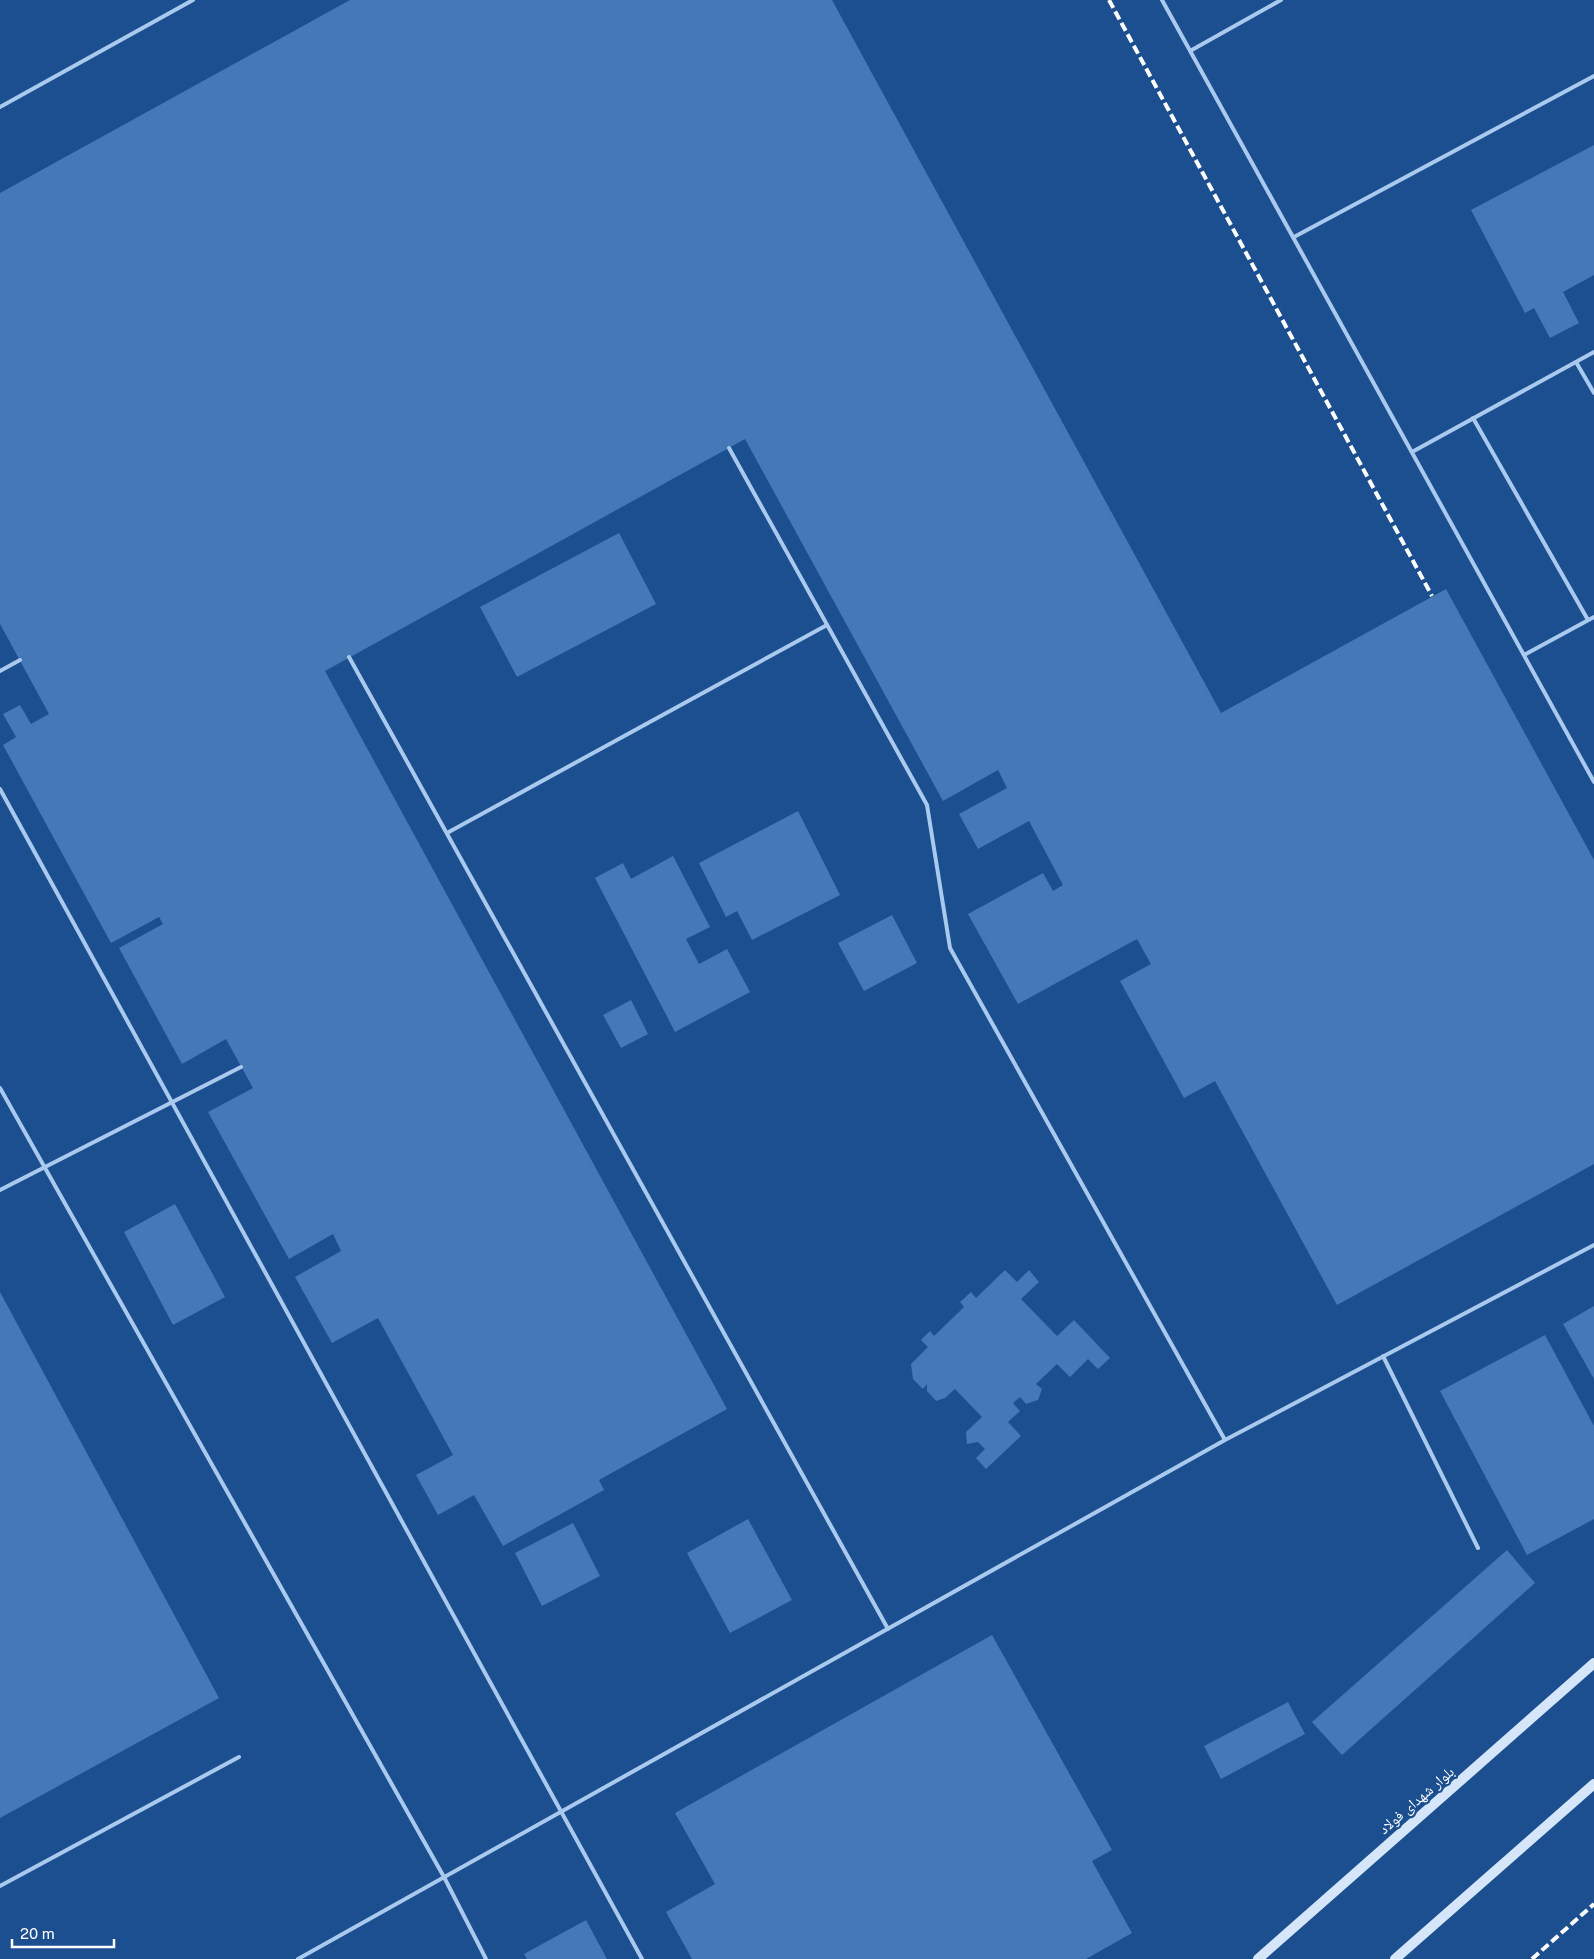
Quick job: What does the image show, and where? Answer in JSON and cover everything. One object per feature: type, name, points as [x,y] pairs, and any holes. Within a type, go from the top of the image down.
[{"type":"street","name":"بلوار شهدای فولاد","points":[[1258,1959],[1594,1663]]},
{"type":"street","points":[[1395,1959],[1594,1784]]},
{"type":"lane","points":[[0,107],[193,0]]},
{"type":"lane","points":[[1162,0],[1594,782]]},
{"type":"lane","points":[[1190,51],[1281,0]]},
{"type":"lane","points":[[1294,238],[1594,76]]},
{"type":"lane","points":[[1412,452],[1594,352]]},
{"type":"lane","points":[[1576,362],[1594,393]]},
{"type":"lane","points":[[1473,418],[1588,620]]},
{"type":"lane","points":[[729,448],[926,805],[950,948],[1225,1440]]},
{"type":"lane","points":[[1524,655],[1594,617]]},
{"type":"lane","points":[[446,833],[827,626]]},
{"type":"lane","points":[[349,657],[888,1629]]},
{"type":"lane","points":[[0,671],[20,660]]},
{"type":"lane","points":[[0,789],[642,1959]]},
{"type":"lane","points":[[0,1190],[241,1067]]},
{"type":"lane","points":[[0,1088],[444,1877],[486,1959]]},
{"type":"lane","points":[[298,1959],[1225,1440],[1594,1245]]},
{"type":"lane","points":[[1383,1356],[1478,1548]]},
{"type":"lane","points":[[0,1886],[239,1757]]},
{"type":"building","points":[[350,0],[832,0],[1221,713],[1446,589],[1594,860],[1594,1164],[1337,1305],[1215,1081],[1184,1098],[1120,981],[1151,964],[1137,939],[1018,1004],[968,914],[1043,873],[1053,891],[1063,885],[1029,821],[978,849],[959,814],[1007,788],[998,770],[943,801],[745,439],[325,671],[727,1409],[599,1480],[604,1490],[503,1546],[474,1495],[438,1515],[416,1475],[453,1455],[378,1318],[332,1343],[295,1277],[341,1251],[333,1234],[289,1259],[208,1112],[253,1088],[226,1039],[182,1064],[119,948],[163,924],[159,917],[111,943],[3,745],[16,737],[3,714],[20,705],[31,724],[49,714],[0,624],[0,193]]},
{"type":"building","points":[[1594,145],[1594,275],[1563,292],[1579,323],[1550,338],[1534,308],[1525,313],[1471,210]]},
{"type":"building","points":[[619,533],[656,604],[517,677],[480,607]]},
{"type":"building","points":[[798,811],[840,895],[752,940],[737,911],[726,917],[699,863]]},
{"type":"building","points":[[673,856],[710,927],[686,939],[699,964],[727,949],[750,992],[675,1032],[595,878],[623,863],[631,879]]},
{"type":"building","points":[[892,915],[917,963],[864,991],[838,943]]},
{"type":"building","points":[[631,1000],[648,1034],[621,1048],[603,1015]]},
{"type":"building","points":[[175,1204],[225,1297],[173,1325],[124,1232]]},
{"type":"building","points":[[1005,1270],[1017,1282],[1029,1270],[1039,1282],[1021,1299],[1057,1336],[1074,1320],[1110,1358],[1098,1369],[1088,1359],[1070,1377],[1057,1364],[1036,1384],[1042,1389],[1038,1400],[1026,1404],[1020,1397],[1013,1403],[1020,1411],[1008,1422],[1021,1436],[986,1469],[976,1458],[985,1449],[978,1442],[967,1444],[966,1432],[982,1417],[955,1389],[945,1398],[936,1401],[927,1391],[927,1384],[923,1389],[913,1379],[911,1364],[928,1347],[921,1340],[930,1331],[934,1336],[964,1307],[960,1302],[971,1292],[976,1298]]},
{"type":"building","points":[[0,1292],[219,1698],[0,1818]]},
{"type":"building","points":[[1594,1306],[1594,1379],[1563,1324]]},
{"type":"building","points":[[1545,1335],[1594,1426],[1594,1519],[1527,1555],[1440,1391]]},
{"type":"building","points":[[748,1519],[792,1600],[730,1633],[687,1553]]},
{"type":"building","points":[[573,1523],[600,1576],[542,1606],[515,1553]]},
{"type":"building","points":[[1507,1550],[1535,1583],[1342,1755],[1312,1722]]},
{"type":"building","points":[[992,1635],[1112,1850],[1092,1861],[1132,1933],[1086,1959],[692,1959],[666,1912],[715,1884],[675,1813]]},
{"type":"building","points":[[1288,1702],[1305,1734],[1221,1779],[1204,1746]]},
{"type":"building","points":[[586,1920],[607,1959],[527,1959],[524,1954]]},
{"type":"railway","points":[[1109,0],[1432,596]]},
{"type":"railway","points":[[1532,1959],[1594,1904]]}]
